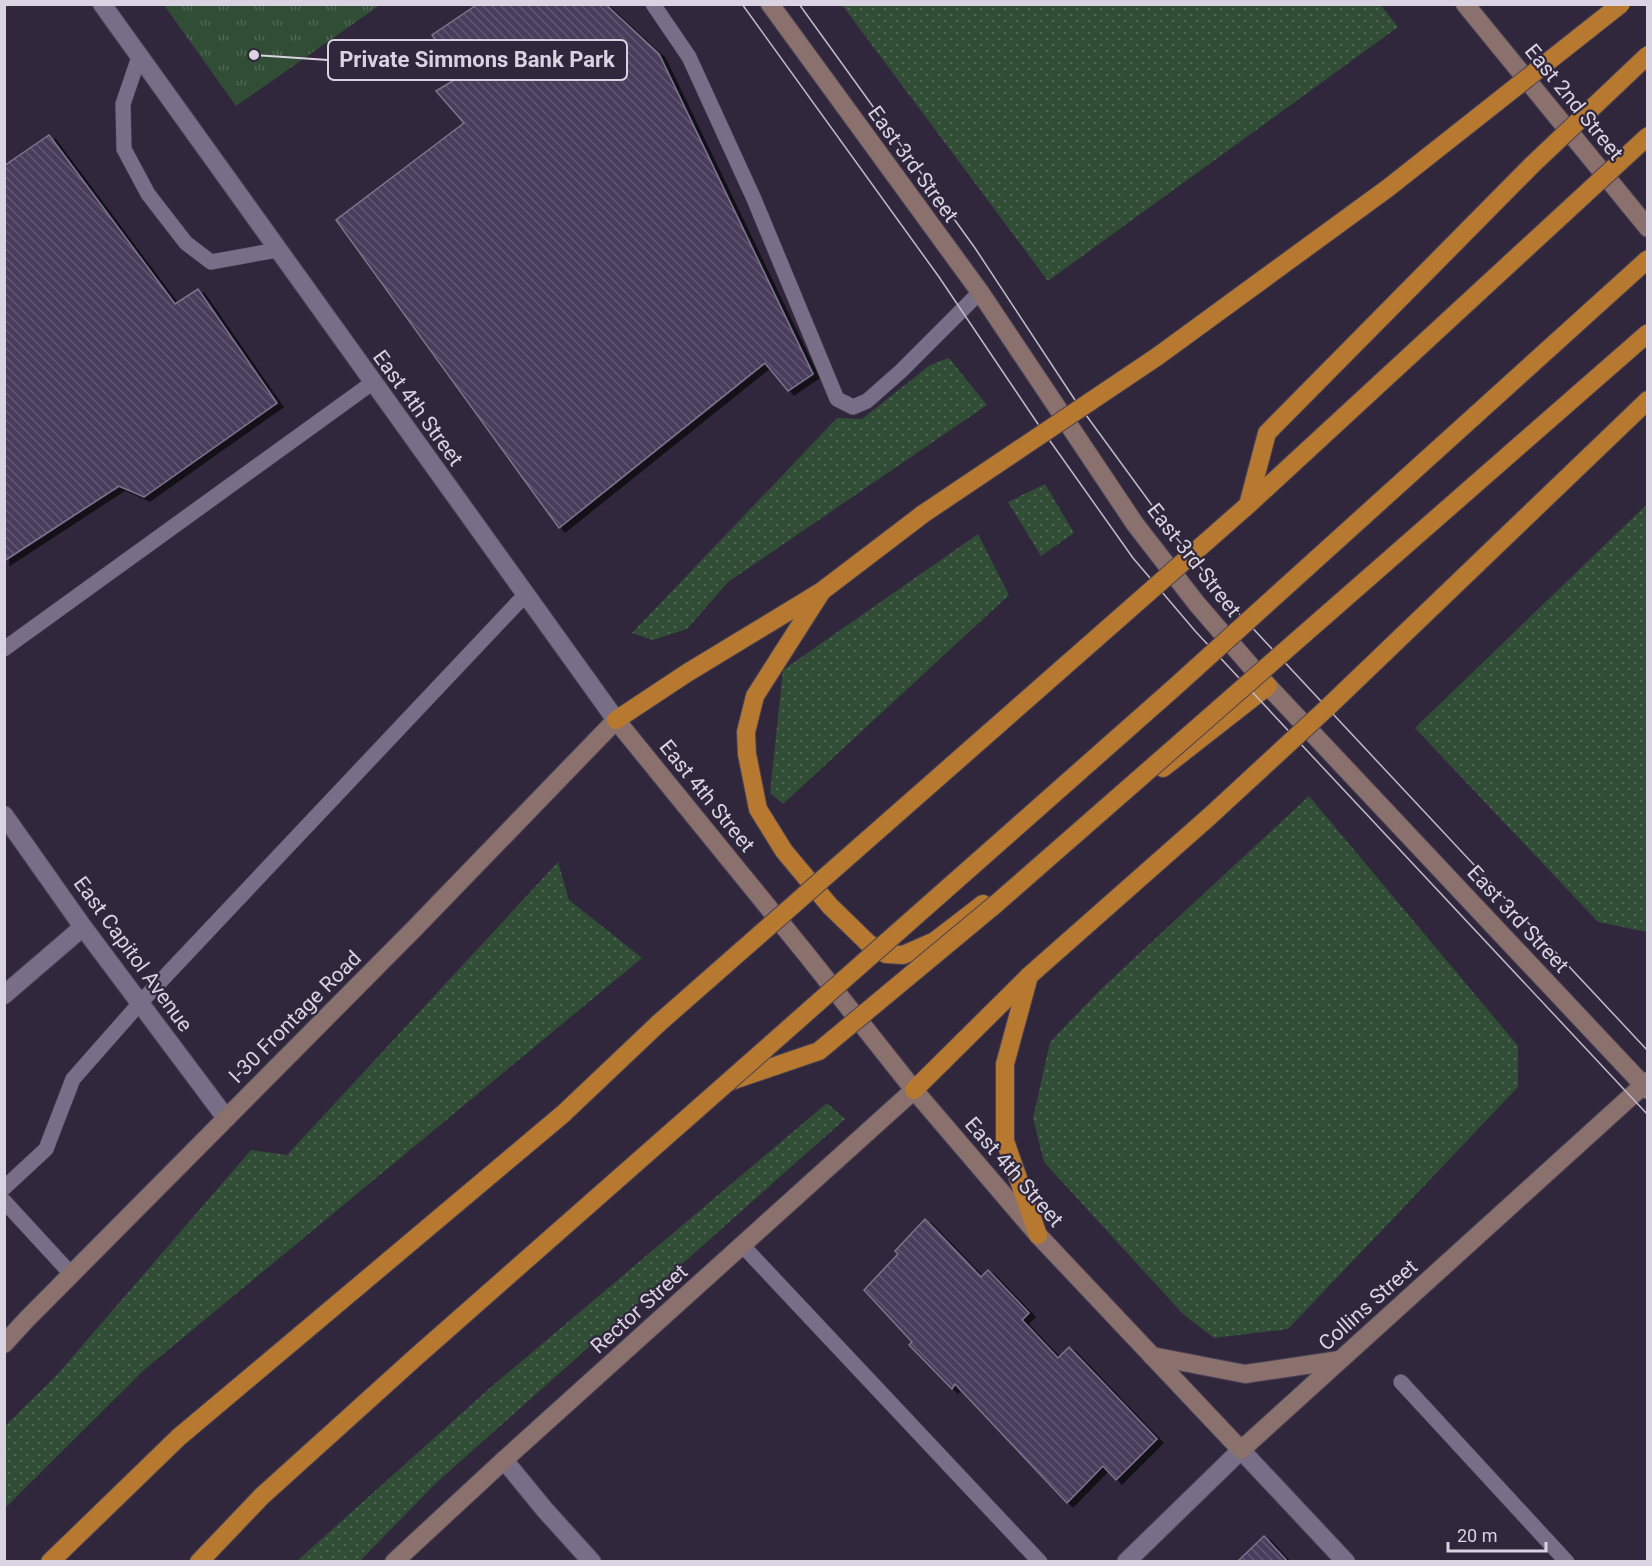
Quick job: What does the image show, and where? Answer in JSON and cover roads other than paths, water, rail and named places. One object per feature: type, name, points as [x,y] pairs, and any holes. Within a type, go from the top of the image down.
[{"type":"highway","points":[[616,720],[696,667],[822,591],[922,514],[1178,342],[1388,188],[1621,4]]},
{"type":"highway","points":[[1248,505],[1267,433],[1532,165],[1647,55]]},
{"type":"highway","points":[[50,1562],[179,1437],[563,1114],[659,1023],[1248,505],[1647,136]]},
{"type":"highway","points":[[199,1562],[262,1496],[417,1356],[1176,686],[1647,259]]},
{"type":"highway","points":[[728,1082],[819,1051],[997,903],[1647,333]]},
{"type":"highway","points":[[914,1090],[1030,975],[1210,816],[1327,708],[1647,400]]},
{"type":"highway","points":[[822,591],[754,696],[746,732],[747,754],[758,809],[784,851],[849,925],[868,943],[886,954],[903,955],[934,941],[1268,686]]},
{"type":"highway","points":[[1030,975],[1005,1064],[1005,1141],[1038,1235]]},
{"type":"main road","name":"East 3rd Street","points":[[770,4],[980,292],[1136,524],[1197,604],[1268,686],[1646,1085]]},
{"type":"main road","name":"East 2nd Street","points":[[1465,4],[1647,228]]},
{"type":"main road","name":"East 4th Street","points":[[616,720],[914,1090],[1038,1235],[1241,1450]]},
{"type":"main road","name":"I-30 Frontage Road","points":[[4,1344],[27,1318],[414,929],[616,720]]},
{"type":"main road","name":"Collins Street","points":[[1241,1450],[1646,1085]]},
{"type":"main road","name":"Rector Street","points":[[394,1562],[914,1090]]},
{"type":"main road","points":[[1152,1356],[1245,1374],[1340,1360]]},
{"type":"street","name":"East 4th Street","points":[[102,4],[616,720]]},
{"type":"street","name":"East Capitol Avenue","points":[[4,815],[83,927],[226,1118]]},
{"type":"street","points":[[4,995],[83,927]]},
{"type":"street","name":"East 4th Street","points":[[1241,1450],[1346,1562]]},
{"type":"street","name":"Collins Street","points":[[1126,1562],[1241,1450]]},
{"type":"street","points":[[504,1460],[592,1562]]},
{"type":"lane","points":[[652,4],[689,57],[754,199],[837,399],[853,407],[867,401],[901,371],[980,292]]},
{"type":"lane","points":[[139,57],[123,104],[124,149],[148,194],[186,243],[211,262],[277,250]]},
{"type":"lane","points":[[4,649],[372,383]]},
{"type":"lane","points":[[4,1188],[46,1149],[73,1079],[140,1003],[525,595]]},
{"type":"lane","points":[[8,1211],[72,1275]]},
{"type":"lane","points":[[743,1246],[1040,1562]]},
{"type":"lane","points":[[1401,1382],[1567,1562]]},
{"type":"tram line","points":[[742,4],[939,277],[1038,424],[1133,558],[1196,632],[1648,1115]]},
{"type":"tram line","points":[[799,4],[975,248],[1075,400],[1170,530],[1232,606],[1648,1051]]},
{"type":"place","name":"Private Simmons Bank Park","points":[[254,55]]}]
